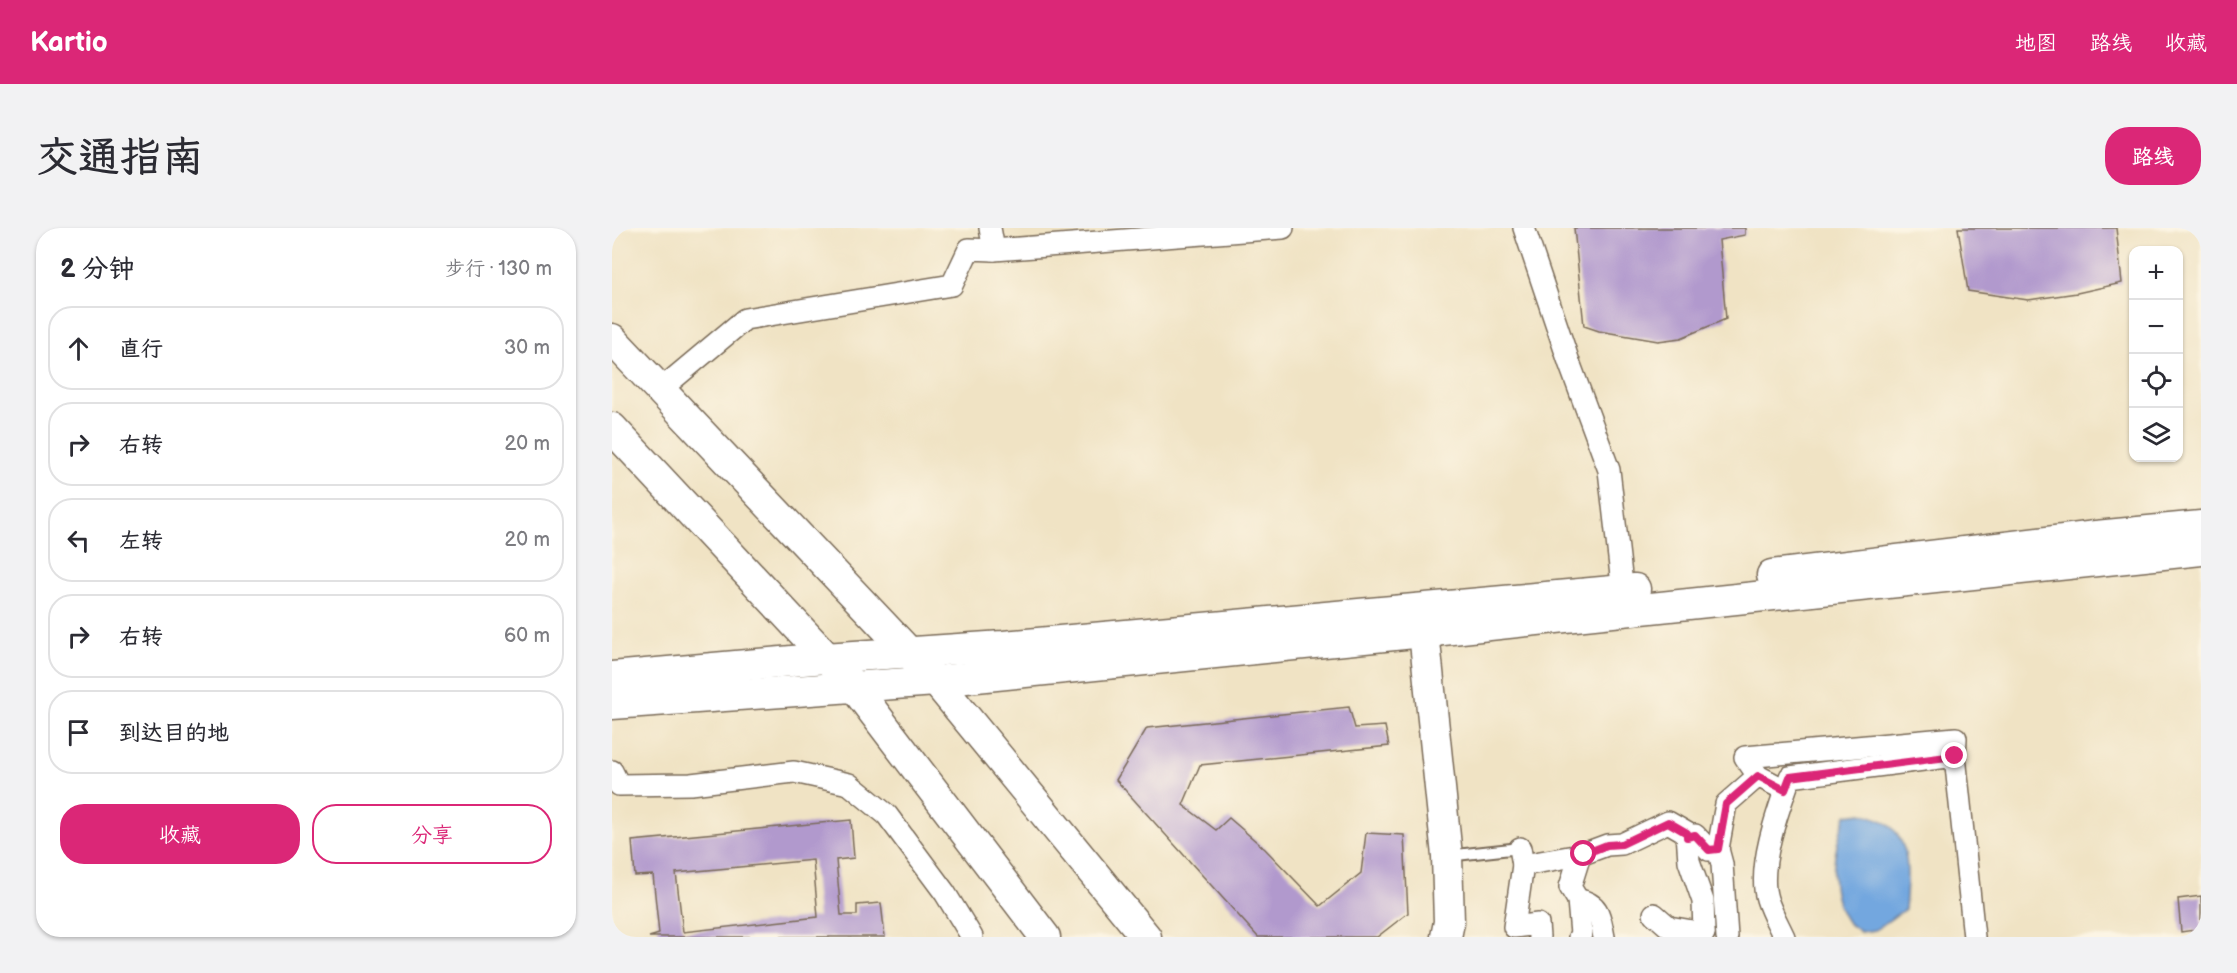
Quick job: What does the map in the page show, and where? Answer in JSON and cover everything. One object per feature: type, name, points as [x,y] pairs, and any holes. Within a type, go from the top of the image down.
[{"type":"street","points":[[990,228],[994,250]]},
{"type":"street","points":[[660,390],[745,319],[952,285],[969,249],[994,250],[1158,232],[1283,228]]},
{"type":"street","points":[[1524,228],[1609,470],[1624,601]]},
{"type":"street","points":[[612,339],[936,681],[1146,937]]},
{"type":"street","points":[[612,428],[855,688],[1045,937]]},
{"type":"street","points":[[612,704],[936,681],[1424,632],[1624,601],[1699,584],[2096,536],[2201,526]]},
{"type":"street","points":[[612,677],[825,658],[1624,601],[2201,550]]},
{"type":"street","points":[[1424,632],[1447,856],[1449,922],[1446,937]]},
{"type":"street","points":[[1785,790],[1758,776],[1745,757],[1956,738],[1955,756],[1974,937]]},
{"type":"street","points":[[1784,937],[1766,897],[1765,868],[1776,818],[1790,777],[1955,756]]},
{"type":"street","points":[[612,771],[619,784],[691,784],[794,772],[849,784],[887,815],[945,893],[972,937]]},
{"type":"street","points":[[1727,937],[1722,864],[1718,849],[1726,804],[1758,776]]},
{"type":"street","points":[[1539,937],[1538,924],[1514,927],[1521,856],[1580,855],[1607,845],[1622,844],[1668,822],[1687,833],[1689,861],[1703,901],[1702,935],[1669,927],[1654,914]]},
{"type":"street","points":[[1687,837],[1695,835],[1709,850],[1718,849]]},
{"type":"street","points":[[1579,937],[1581,934],[1578,900],[1570,887],[1580,855]]},
{"type":"street","points":[[1578,900],[1588,901],[1595,907],[1604,937]]},
{"type":"lane","points":[[1447,856],[1521,856]]},
{"type":"water","points":[[1862,813],[1885,822],[1896,832],[1905,853],[1907,876],[1905,909],[1875,930],[1860,932],[1847,922],[1839,908],[1835,895],[1834,868],[1835,854],[1846,815]]},
{"type":"building","points":[[1574,228],[1745,228],[1745,235],[1719,240],[1726,319],[1681,338],[1658,341],[1599,331],[1584,326]]},
{"type":"building","points":[[1958,228],[2116,228],[2122,283],[2077,293],[2028,300],[1968,291]]},
{"type":"building","points":[[1349,707],[1355,728],[1385,726],[1389,746],[1200,765],[1183,805],[1216,830],[1229,818],[1265,849],[1320,906],[1361,873],[1366,833],[1404,835],[1408,913],[1377,937],[1258,937],[1116,780],[1147,728]]},
{"type":"building","points":[[851,820],[854,858],[836,860],[841,915],[857,915],[857,905],[881,903],[885,937],[649,937],[659,934],[653,875],[635,876],[632,841]],"holes":[[[813,860],[818,917],[683,932],[676,873]]]},
{"type":"building","points":[[2201,896],[2201,937],[2194,937],[2194,930],[2181,932],[2178,899]]},
{"type":"route","points":[[1584,854],[1607,845],[1622,844],[1668,822],[1687,833],[1687,837],[1695,835],[1709,850],[1718,849],[1726,804],[1758,776],[1785,790],[1790,777],[1955,756]]}]
